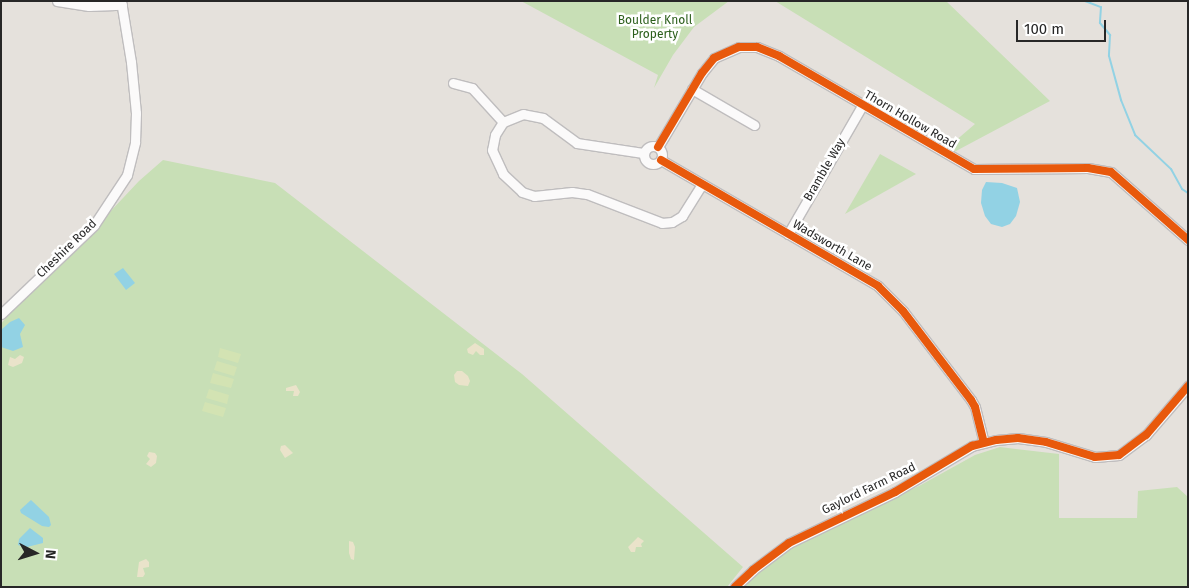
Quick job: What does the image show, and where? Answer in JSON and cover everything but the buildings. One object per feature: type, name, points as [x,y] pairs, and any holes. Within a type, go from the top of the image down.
[{"type":"street","points":[[58,1],[89,6],[122,3]]},
{"type":"street","name":"Cheshire Road","points":[[1,314],[94,225],[127,175],[135,142],[136,112],[122,3]]},
{"type":"street","name":"Thorn Hollow Road","points":[[658,147],[702,73],[719,55],[739,47],[757,47],[779,56],[862,106],[974,169],[1088,168],[1111,172],[1188,240]]},
{"type":"street","points":[[453,82],[472,88],[503,122]]},
{"type":"street","points":[[692,89],[754,125]]},
{"type":"street","name":"Bramble Way","points":[[788,234],[862,106]]},
{"type":"street","points":[[643,153],[577,142],[536,116],[523,114],[503,122],[493,142],[494,158],[509,182],[526,194],[542,196],[572,192],[587,194],[655,221],[668,222],[682,216],[702,184]]},
{"type":"street","points":[[649,146],[658,147],[662,154],[661,160],[656,164],[651,164],[646,161],[643,153],[649,146]]},
{"type":"street","name":"Wadsworth Lane","points":[[661,160],[853,272],[860,274],[891,298],[963,388],[976,408],[984,442]]},
{"type":"street","name":"Gaylord Farm Road","points":[[735,587],[770,556],[803,534],[895,492],[956,454],[984,442],[1008,438],[1032,439],[1104,458],[1128,451],[1151,429],[1188,386]]},
{"type":"green space","name":"Boulder Knoll Property","points":[[521,1],[729,1],[694,27],[673,55],[654,88],[658,75]]},
{"type":"green space","points":[[775,1],[946,1],[1050,101],[956,151],[947,148],[975,124]]},
{"type":"green space","points":[[880,154],[916,174],[845,214]]},
{"type":"green space","points":[[163,160],[275,183],[522,374],[743,567],[727,587],[1,587],[1,324],[16,304],[75,249],[139,181]]},
{"type":"green space","points":[[220,348],[241,354],[238,363],[218,357]]},
{"type":"green space","points":[[217,361],[237,367],[234,376],[214,370]]},
{"type":"green space","points":[[213,373],[234,379],[231,388],[210,383]]},
{"type":"green space","points":[[209,389],[229,395],[227,404],[206,398]]},
{"type":"green space","points":[[205,402],[226,408],[223,417],[202,411]]},
{"type":"green space","points":[[1000,447],[1059,454],[1059,518],[1137,518],[1138,491],[1177,487],[1188,497],[1188,587],[743,587],[768,562],[813,535],[919,486],[975,455]]},
{"type":"sand","points":[[475,343],[484,349],[484,355],[480,355],[476,351],[473,355],[468,353],[467,349]]},
{"type":"sand","points":[[20,355],[24,357],[22,363],[13,367],[8,365],[10,357],[15,359]]},
{"type":"sand","points":[[457,371],[462,371],[468,376],[470,381],[468,386],[459,385],[455,382],[454,375]]},
{"type":"sand","points":[[296,385],[300,392],[298,396],[293,396],[294,391],[286,391],[286,388]]},
{"type":"sand","points":[[285,445],[293,453],[285,458],[280,450],[281,446]]},
{"type":"sand","points":[[149,452],[155,453],[157,456],[156,463],[151,467],[146,464],[150,459],[147,456]]},
{"type":"sand","points":[[638,537],[644,541],[641,544],[642,547],[636,547],[635,552],[631,552],[628,547]]},
{"type":"sand","points":[[349,541],[353,542],[355,547],[354,560],[351,559],[349,553]]},
{"type":"sand","points":[[146,559],[149,562],[149,567],[143,568],[145,574],[143,577],[137,577],[139,562]]},
{"type":"water","points":[[986,182],[1002,183],[1017,188],[1020,202],[1016,216],[1010,224],[1002,227],[991,224],[985,216],[981,203],[982,190]]},
{"type":"water","points":[[123,268],[135,283],[126,290],[114,274]]},
{"type":"water","points":[[19,318],[25,325],[20,334],[23,347],[13,351],[1,347],[1,330],[10,322]]},
{"type":"water","points":[[31,500],[49,517],[51,525],[49,527],[42,526],[21,513],[20,510]]},
{"type":"water","points":[[30,528],[43,538],[43,543],[27,547],[18,545],[19,539]]},
{"type":"waterway","points":[[1085,1],[1101,7],[1100,23],[1110,35],[1109,56],[1121,100],[1135,135],[1171,169],[1182,189],[1188,193]]},
{"type":"cycle path","points":[[658,147],[702,73],[714,58],[739,47],[757,47],[779,56],[974,169],[1088,168],[1111,172],[1188,240]]},
{"type":"cycle path","points":[[661,160],[878,286],[903,311],[971,400],[975,407],[984,442]]},
{"type":"cycle path","points":[[735,587],[753,570],[789,543],[895,492],[972,446],[996,440],[1018,438],[1046,442],[1095,457],[1119,455],[1146,435],[1188,386]]}]
